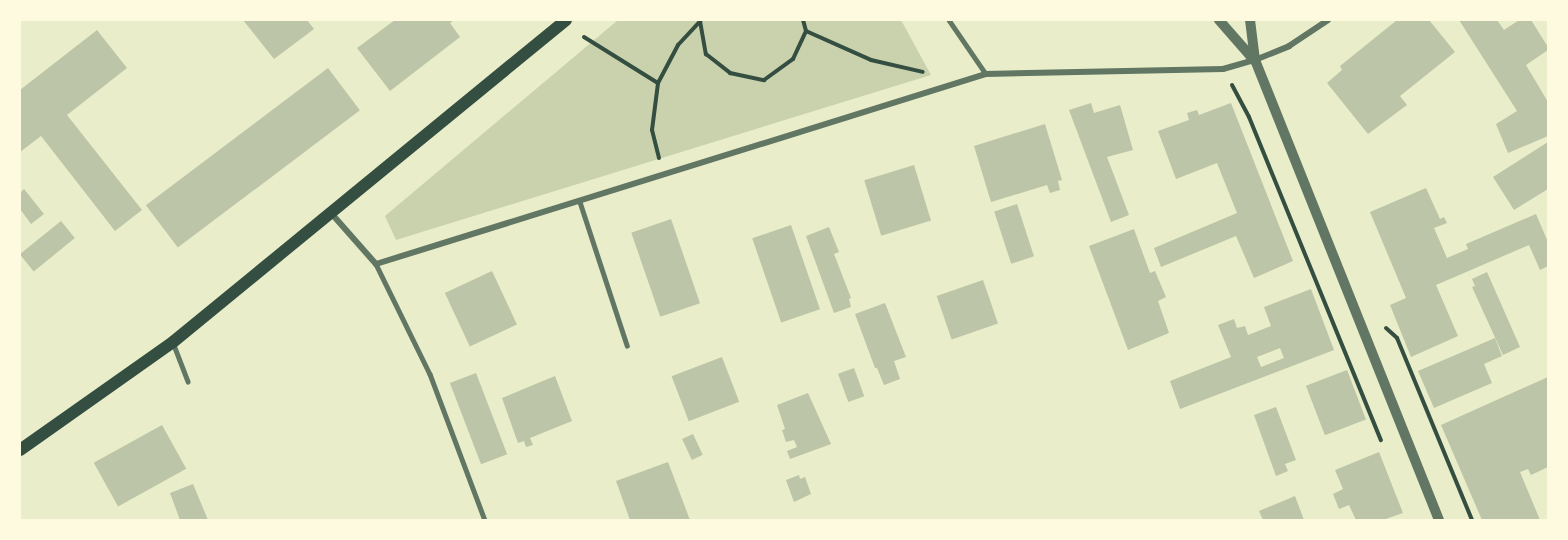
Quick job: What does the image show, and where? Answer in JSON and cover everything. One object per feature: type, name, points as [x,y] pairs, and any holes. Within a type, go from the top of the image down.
[{"type":"main road","points":[[20,450],[173,342],[566,20]]},
{"type":"street","points":[[1219,20],[1255,60]]},
{"type":"street","points":[[1250,20],[1255,60],[1439,520]]},
{"type":"street","points":[[331,213],[375,264],[663,177],[986,74],[1223,69],[1255,60],[1289,46],[1328,20]]},
{"type":"lane","points":[[949,20],[986,74]]},
{"type":"lane","points":[[580,202],[627,345]]},
{"type":"lane","points":[[375,264],[430,374],[485,520]]},
{"type":"lane","points":[[173,342],[188,381]]},
{"type":"path","points":[[700,20],[706,54],[730,73],[764,80],[793,59],[806,31],[803,20]]},
{"type":"path","points":[[663,177],[652,130],[658,83],[678,45],[700,20]]},
{"type":"path","points":[[806,31],[870,60],[925,73]]},
{"type":"path","points":[[584,37],[658,83]]},
{"type":"path","points":[[1223,69],[1248,117],[1383,444]]},
{"type":"path","points":[[1397,338],[1472,520]]},
{"type":"green space","points":[[618,20],[901,20],[931,75],[396,240],[385,216]]},
{"type":"building","points":[[243,20],[307,20],[314,29],[274,59]]},
{"type":"building","points":[[395,20],[454,20],[450,23],[460,37],[390,91],[357,48]]},
{"type":"building","points":[[1397,20],[1429,20],[1455,52],[1400,96],[1407,105],[1368,134],[1327,83],[1342,70],[1340,66]]},
{"type":"building","points":[[1459,20],[1497,20],[1504,30],[1519,20],[1531,20],[1548,47],[1548,50],[1526,65],[1548,102],[1548,136],[1508,153],[1496,124],[1517,111]]},
{"type":"building","points":[[97,30],[127,68],[67,115],[142,210],[115,231],[41,136],[20,152],[20,90]]},
{"type":"building","points":[[328,68],[360,110],[178,248],[146,205]]},
{"type":"building","points":[[1091,103],[1094,113],[1120,105],[1133,150],[1107,157],[1129,215],[1111,222],[1069,110]]},
{"type":"building","points":[[1231,103],[1293,261],[1254,278],[1236,236],[1161,267],[1154,248],[1237,213],[1217,163],[1176,179],[1158,131],[1189,120],[1187,113],[1197,110],[1199,115]]},
{"type":"building","points":[[1045,124],[1062,180],[1058,181],[1060,190],[1050,193],[1047,185],[991,202],[974,146]]},
{"type":"building","points":[[1548,142],[1548,189],[1514,210],[1493,177]]},
{"type":"building","points":[[914,165],[931,220],[881,236],[864,180]]},
{"type":"building","points":[[1426,188],[1440,219],[1444,217],[1447,223],[1434,228],[1447,258],[1468,249],[1466,244],[1536,214],[1548,242],[1548,266],[1540,270],[1529,245],[1436,285],[1458,336],[1411,357],[1390,305],[1406,298],[1370,212]]},
{"type":"building","points":[[24,189],[44,214],[31,224],[20,209],[20,193]]},
{"type":"building","points":[[1017,204],[1034,256],[1011,264],[994,211]]},
{"type":"building","points":[[671,219],[700,303],[660,317],[631,233]]},
{"type":"building","points":[[61,221],[75,238],[34,271],[20,254]]},
{"type":"building","points":[[791,225],[820,309],[781,322],[752,238]]},
{"type":"building","points":[[829,227],[839,252],[834,254],[851,298],[849,299],[851,307],[834,313],[806,236]]},
{"type":"building","points":[[1134,229],[1150,273],[1155,271],[1166,297],[1158,301],[1169,333],[1128,350],[1089,246]]},
{"type":"building","points":[[492,271],[517,324],[470,346],[445,293]]},
{"type":"building","points":[[1487,272],[1520,347],[1503,355],[1472,287],[1475,286],[1472,279]]},
{"type":"building","points":[[983,280],[998,323],[952,339],[937,296]]},
{"type":"building","points":[[1311,289],[1334,350],[1180,409],[1170,381],[1231,357],[1218,325],[1234,319],[1237,328],[1245,326],[1248,335],[1271,326],[1264,307]],"holes":[[[1280,348],[1284,358],[1261,367],[1257,357]]]},
{"type":"building","points":[[885,303],[906,357],[894,361],[900,379],[884,385],[875,368],[855,314]]},
{"type":"building","points":[[1495,338],[1502,356],[1484,364],[1492,383],[1434,408],[1418,371]]},
{"type":"building","points":[[722,357],[739,402],[689,421],[672,376]]},
{"type":"building","points":[[854,368],[864,396],[848,402],[838,374]]},
{"type":"building","points":[[1347,370],[1366,419],[1325,435],[1306,386]]},
{"type":"building","points":[[476,373],[507,454],[481,464],[450,383]]},
{"type":"building","points":[[555,376],[572,421],[530,438],[533,445],[526,447],[524,441],[518,443],[502,398]]},
{"type":"building","points":[[1548,377],[1548,467],[1531,475],[1528,469],[1520,472],[1540,520],[1482,520],[1441,425]]},
{"type":"building","points":[[808,393],[831,444],[790,459],[787,451],[797,447],[794,440],[786,442],[782,430],[785,429],[777,405]]},
{"type":"building","points":[[1276,407],[1296,460],[1285,464],[1288,471],[1276,476],[1254,415]]},
{"type":"building","points":[[162,425],[186,469],[118,507],[94,463]]},
{"type":"building","points":[[693,434],[703,455],[692,460],[682,439]]},
{"type":"building","points":[[1379,452],[1403,513],[1383,520],[1356,520],[1349,505],[1339,509],[1333,494],[1343,489],[1335,470]]},
{"type":"building","points":[[668,462],[690,520],[630,520],[616,481]]},
{"type":"building","points":[[799,475],[800,479],[805,477],[811,494],[794,502],[786,480]]},
{"type":"building","points":[[193,484],[208,520],[180,520],[170,493]]},
{"type":"building","points":[[1295,496],[1304,520],[1263,520],[1259,511]]}]
